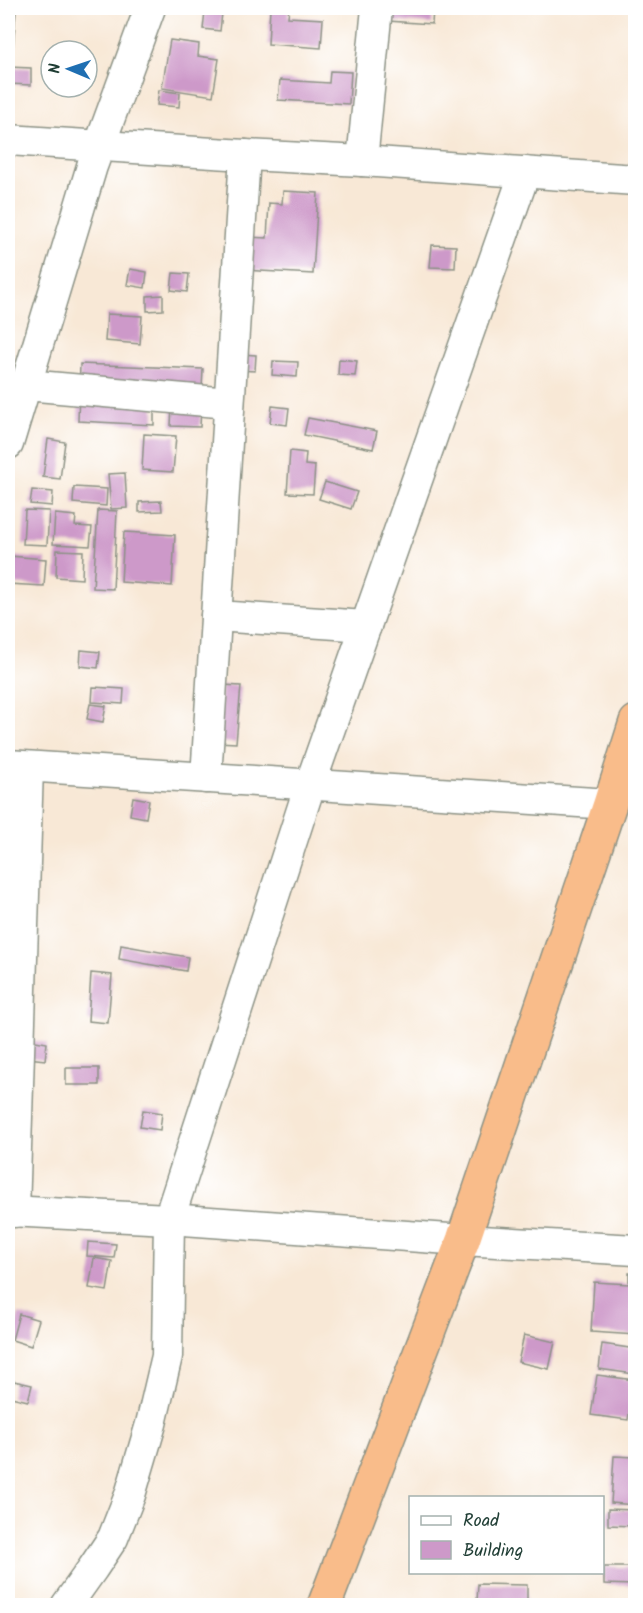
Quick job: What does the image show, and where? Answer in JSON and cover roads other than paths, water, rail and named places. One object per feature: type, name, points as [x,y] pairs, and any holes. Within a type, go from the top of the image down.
[{"type":"highway","points":[[324,1605],[463,1240],[636,722]]},
{"type":"street","points":[[362,161],[377,8]]},
{"type":"street","points":[[8,444],[92,166],[146,14]]},
{"type":"street","points":[[8,140],[636,180]]},
{"type":"street","points":[[206,778],[245,155]]},
{"type":"street","points":[[66,1605],[112,1538],[130,1495],[151,1424],[167,1356],[169,1219],[310,785],[525,172]]},
{"type":"street","points":[[26,385],[229,403]]},
{"type":"street","points":[[216,616],[366,626]]},
{"type":"street","points":[[610,804],[18,766],[10,1211],[169,1219],[636,1250]]}]
